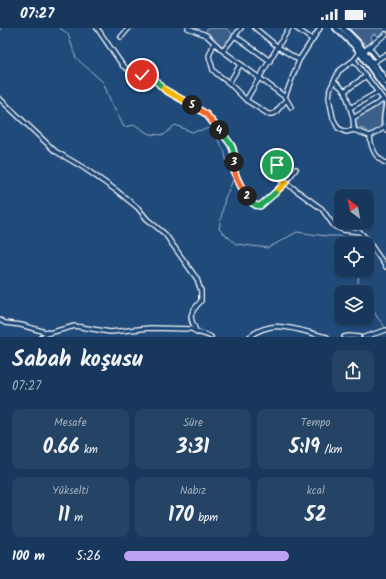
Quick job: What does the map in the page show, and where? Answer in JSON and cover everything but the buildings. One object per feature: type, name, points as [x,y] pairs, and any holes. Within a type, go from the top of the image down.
[{"type":"main road","points":[[336,28],[362,52],[385,79]]},
{"type":"main road","points":[[343,28],[357,42],[386,89]]},
{"type":"street","points":[[97,28],[123,66],[134,73],[153,78],[165,90],[206,114],[233,147],[235,155],[233,167],[243,190],[253,204],[260,206],[286,182],[296,169]]},
{"type":"street","points":[[121,37],[129,28]]},
{"type":"street","points":[[188,28],[201,32],[240,65],[286,98],[291,107]]},
{"type":"street","points":[[201,32],[204,28]]},
{"type":"street","points":[[222,51],[241,28]]},
{"type":"street","points":[[255,28],[278,47],[299,60]]},
{"type":"street","points":[[246,100],[288,29],[284,28]]},
{"type":"street","points":[[296,28],[313,40]]},
{"type":"street","points":[[214,43],[209,56],[211,64],[217,74],[229,83],[246,100],[268,114],[272,114],[286,98],[299,60],[320,28]]},
{"type":"street","points":[[354,60],[385,103],[385,129],[370,136],[354,130],[346,132],[340,130],[333,118],[329,98],[330,89],[338,71],[386,34]]},
{"type":"street","points":[[235,36],[270,61]]},
{"type":"street","points":[[369,47],[378,59]]},
{"type":"street","points":[[372,63],[386,54]]},
{"type":"street","points":[[229,83],[240,65]]},
{"type":"street","points":[[345,90],[366,76]]},
{"type":"street","points":[[334,81],[345,90],[353,118],[354,130]]},
{"type":"street","points":[[350,108],[378,92]]},
{"type":"street","points":[[0,100],[56,151],[117,191],[138,208],[147,219],[165,234],[197,278],[201,291],[201,300],[191,312],[190,318],[197,333]]},
{"type":"street","points":[[353,118],[385,103]]},
{"type":"street","points":[[370,136],[372,149],[379,160],[386,163]]},
{"type":"street","points":[[282,157],[277,165],[276,172],[282,180],[322,209],[334,226],[343,230],[360,232],[366,238],[386,267]]},
{"type":"street","points":[[0,320],[6,323],[49,332]]},
{"type":"street","points":[[41,337],[49,332],[76,326],[110,332],[150,328],[192,329],[197,333],[209,335],[211,337]]},
{"type":"street","points":[[249,337],[254,333],[276,326],[289,326],[307,335],[327,337]]},
{"type":"street","points":[[364,337],[385,330]]},
{"type":"street","points":[[344,337],[359,337]]},
{"type":"shaded area","points":[[208,28],[226,28],[234,35],[223,48],[203,35]]},
{"type":"shaded area","points":[[349,28],[382,28],[385,31],[378,36],[374,34],[371,36],[372,41],[367,46]]},
{"type":"shaded area","points":[[381,102],[383,103],[380,129],[370,134],[364,129],[357,128],[355,118]]},
{"type":"waterway","points":[[60,28],[68,34],[76,58],[103,82],[111,102],[124,127],[135,125],[149,134],[164,135],[175,125],[192,132],[211,128],[224,150],[228,167],[234,178],[225,198],[219,229],[236,244],[268,248],[297,232],[340,237]]},
{"type":"waterway","points":[[358,277],[358,285]]},
{"type":"waterway","points":[[374,311],[386,328]]},
{"type":"route","points":[[142,75],[153,78],[165,90],[206,114],[233,147],[235,155],[233,167],[236,176],[243,190],[256,206],[260,206],[286,182],[282,180],[276,172],[275,169],[277,165]]}]
